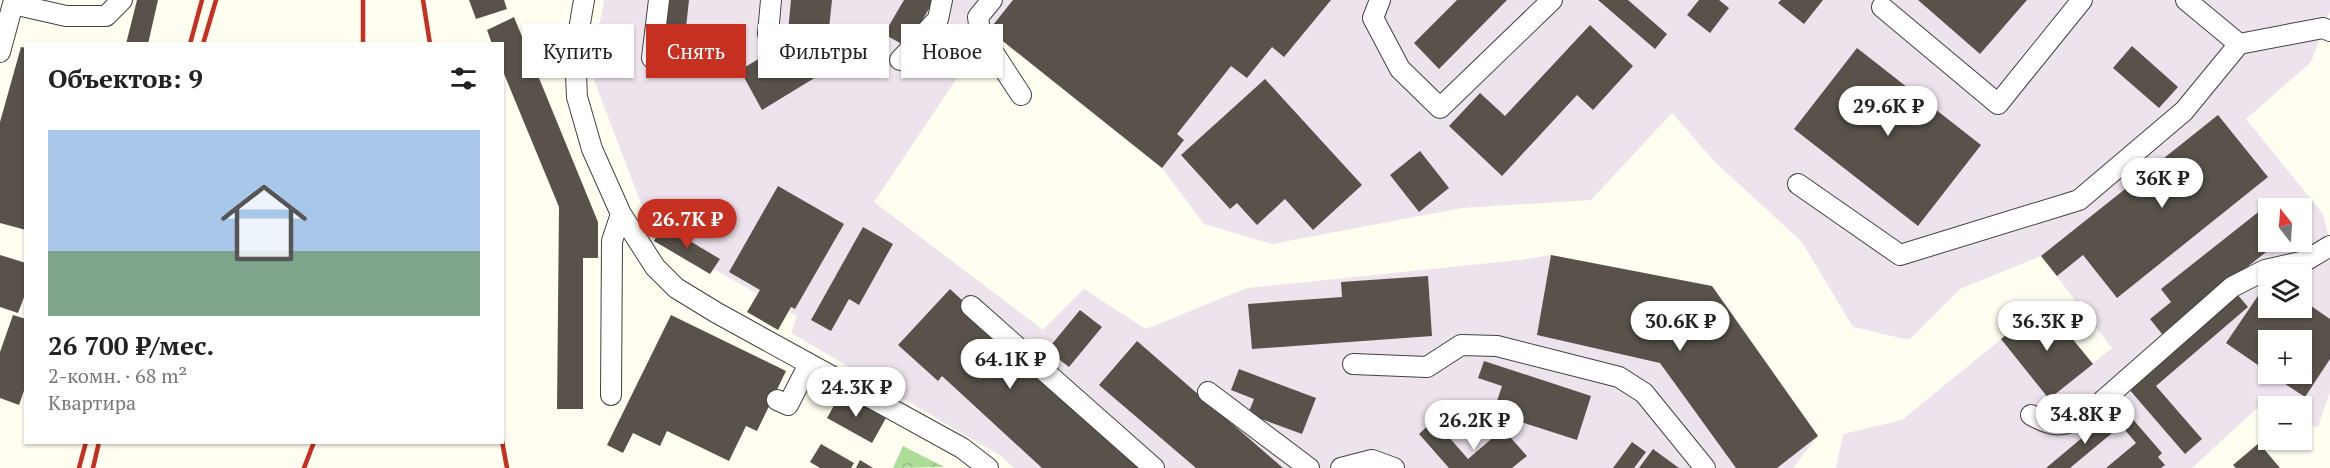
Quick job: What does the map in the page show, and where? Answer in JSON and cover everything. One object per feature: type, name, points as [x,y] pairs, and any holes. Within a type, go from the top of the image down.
[{"type":"lane","points":[[0,52],[14,2],[67,8],[106,16],[122,0]]},
{"type":"lane","points":[[584,0],[575,53],[577,97],[592,149],[621,214],[655,267],[676,288],[962,448],[988,468]]},
{"type":"lane","points":[[656,24],[659,0]]},
{"type":"lane","points":[[769,24],[771,0]]},
{"type":"lane","points":[[900,60],[938,19],[942,0]]},
{"type":"lane","points":[[992,0],[978,17],[980,32],[1021,95]]},
{"type":"lane","points":[[1380,0],[1373,18],[1400,69],[1440,108],[1552,0]]},
{"type":"lane","points":[[1882,7],[1998,104],[2082,0]]},
{"type":"lane","points":[[2186,0],[2240,44]]},
{"type":"lane","points":[[1798,184],[1899,255],[2079,200],[2184,111],[2240,44],[2323,28],[2330,31]]},
{"type":"lane","points":[[611,395],[612,241],[621,214]]},
{"type":"lane","points":[[2031,415],[2046,424],[2063,426],[2083,418],[2232,287],[2265,270],[2305,261],[2330,246]]},
{"type":"lane","points":[[971,306],[1154,468]]},
{"type":"lane","points":[[1353,364],[1427,367],[1461,345],[1497,346],[1619,377],[1644,393],[1705,468]]},
{"type":"lane","points":[[777,400],[788,405],[809,364]]},
{"type":"lane","points":[[1208,392],[1309,468]]},
{"type":"lane","points":[[1341,468],[1372,460],[1394,468]]},
{"type":"shaded area","points":[[604,0],[2330,0],[2330,10],[2311,62],[2246,119],[2310,198],[2258,198],[2258,252],[2312,252],[2312,200],[2323,214],[2330,243],[2330,391],[2318,427],[2312,425],[2312,396],[2258,396],[2258,410],[2192,468],[1836,468],[1843,434],[1902,420],[2044,304],[2092,364],[2112,348],[2041,256],[1960,289],[1909,340],[1853,327],[1802,242],[1714,161],[1672,113],[1591,200],[1462,208],[1272,244],[1204,224],[1162,168],[1003,41],[1003,24],[901,24],[901,78],[957,78],[874,202],[1043,330],[1084,289],[1146,329],[1247,288],[1551,255],[1712,286],[1818,436],[1793,468],[1014,468],[1001,456],[791,333],[797,316],[653,235],[593,78],[634,78],[634,24],[600,24]]},
{"type":"green space","points":[[903,446],[944,467],[893,468]]},
{"type":"building","points":[[137,0],[158,0],[148,42],[126,42]]},
{"type":"building","points":[[469,0],[504,0],[507,9],[476,19]]},
{"type":"building","points":[[669,0],[689,0],[686,24],[666,24]]},
{"type":"building","points":[[791,0],[832,0],[830,24],[789,24]]},
{"type":"building","points":[[904,0],[934,0],[920,24],[901,24],[901,44],[889,37],[889,26]]},
{"type":"building","points":[[1013,0],[1331,0],[1284,57],[1272,47],[1247,78],[1231,66],[1177,134],[1184,140],[1162,168],[1003,41],[1003,24],[994,24]]},
{"type":"building","points":[[1457,0],[1507,0],[1439,69],[1414,43]]},
{"type":"building","points":[[1598,0],[1628,0],[1667,34],[1655,49]]},
{"type":"building","points":[[1699,0],[1719,0],[1729,8],[1710,33],[1687,15]]},
{"type":"building","points":[[1781,0],[1823,0],[1804,24],[1778,3]]},
{"type":"building","points":[[1918,0],[2027,0],[1980,54]]},
{"type":"building","points":[[514,17],[522,37],[522,78],[539,78],[598,222],[598,258],[583,258],[583,409],[557,409],[559,207],[504,74],[504,42],[491,42],[487,30]]},
{"type":"building","points":[[1590,25],[1633,66],[1593,110],[1577,95],[1502,176],[1449,126],[1480,93],[1505,116]]},
{"type":"building","points":[[2132,46],[2178,87],[2159,108],[2113,68]]},
{"type":"building","points":[[21,47],[24,48],[24,229],[0,223],[0,122]]},
{"type":"building","points":[[1857,48],[1981,145],[1918,226],[1794,129]]},
{"type":"building","points":[[758,59],[758,78],[814,78],[762,110],[744,78],[746,66]]},
{"type":"building","points":[[1265,79],[1362,185],[1313,230],[1285,199],[1257,225],[1237,203],[1230,209],[1181,155]]},
{"type":"building","points":[[2218,115],[2268,177],[2117,298],[2083,255],[2057,276],[2041,256]]},
{"type":"building","points":[[1420,151],[1449,188],[1419,212],[1390,175]]},
{"type":"building","points":[[778,186],[844,224],[795,309],[791,307],[778,330],[747,312],[760,290],[729,272]]},
{"type":"building","points":[[2258,212],[2258,252],[2266,252],[2162,334],[2150,319],[2171,302],[2161,289]]},
{"type":"building","points":[[663,225],[720,259],[710,274],[654,241]]},
{"type":"building","points":[[863,227],[893,244],[859,305],[849,299],[831,331],[811,320]]},
{"type":"building","points":[[0,255],[24,262],[24,297],[18,313],[0,307]]},
{"type":"building","points":[[1551,255],[1712,286],[1818,436],[1777,468],[1736,468],[1660,363],[1537,335]]},
{"type":"building","points":[[1428,276],[1432,336],[1252,349],[1248,304],[1342,297],[1341,282]]},
{"type":"building","points":[[950,289],[1145,468],[1042,468],[942,376],[938,381],[898,345]]},
{"type":"building","points":[[2237,294],[2248,307],[2156,386],[2202,439],[2185,454],[2128,388]]},
{"type":"building","points":[[2258,296],[2258,318],[2312,318],[2312,307],[2330,319],[2330,359],[2306,396],[2285,384],[2312,384],[2312,330],[2258,330],[2258,365],[2226,343]]},
{"type":"building","points":[[2044,304],[2093,364],[2049,399],[2001,339]]},
{"type":"building","points":[[1080,310],[1102,327],[1069,367],[1047,350]]},
{"type":"building","points":[[13,315],[24,318],[24,391],[19,405],[0,398],[0,352]]},
{"type":"building","points":[[671,315],[786,371],[757,431],[746,426],[729,461],[667,431],[660,446],[633,433],[623,453],[607,445]]},
{"type":"building","points":[[1137,341],[1283,468],[1196,468],[1099,385]]},
{"type":"building","points":[[1484,361],[1591,396],[1577,440],[1493,413],[1502,386],[1478,378]]},
{"type":"building","points":[[1239,369],[1316,398],[1302,434],[1248,414],[1254,399],[1231,390]]},
{"type":"building","points":[[841,393],[886,418],[872,443],[827,418]]},
{"type":"building","points":[[2118,402],[2162,453],[2158,457],[2165,465],[2161,468],[2106,468],[2136,443],[2108,410]]},
{"type":"building","points":[[2107,417],[2117,429],[2070,468],[2046,468]]},
{"type":"building","points":[[1434,420],[1468,459],[1503,429],[1527,456],[1512,468],[1449,468],[1419,434]]},
{"type":"building","points":[[1632,442],[1646,452],[1634,468],[1613,468]]},
{"type":"building","points":[[821,444],[854,463],[851,468],[820,468],[810,462]]},
{"type":"building","points":[[2258,444],[2258,450],[2265,450],[2280,468],[2236,468],[2233,465]]},
{"type":"building","points":[[1653,449],[1679,468],[1639,468]]},
{"type":"building","points":[[860,460],[873,468],[856,468]]},
{"type":"railway","points":[[191,42],[202,0]]},
{"type":"railway","points":[[204,42],[216,0]]},
{"type":"railway","points":[[363,0],[363,42]]},
{"type":"railway","points":[[423,0],[430,42]]},
{"type":"railway","points":[[79,468],[85,444]]},
{"type":"railway","points":[[93,468],[99,444]]},
{"type":"railway","points":[[304,468],[313,444]]},
{"type":"railway","points":[[503,444],[507,468]]}]
